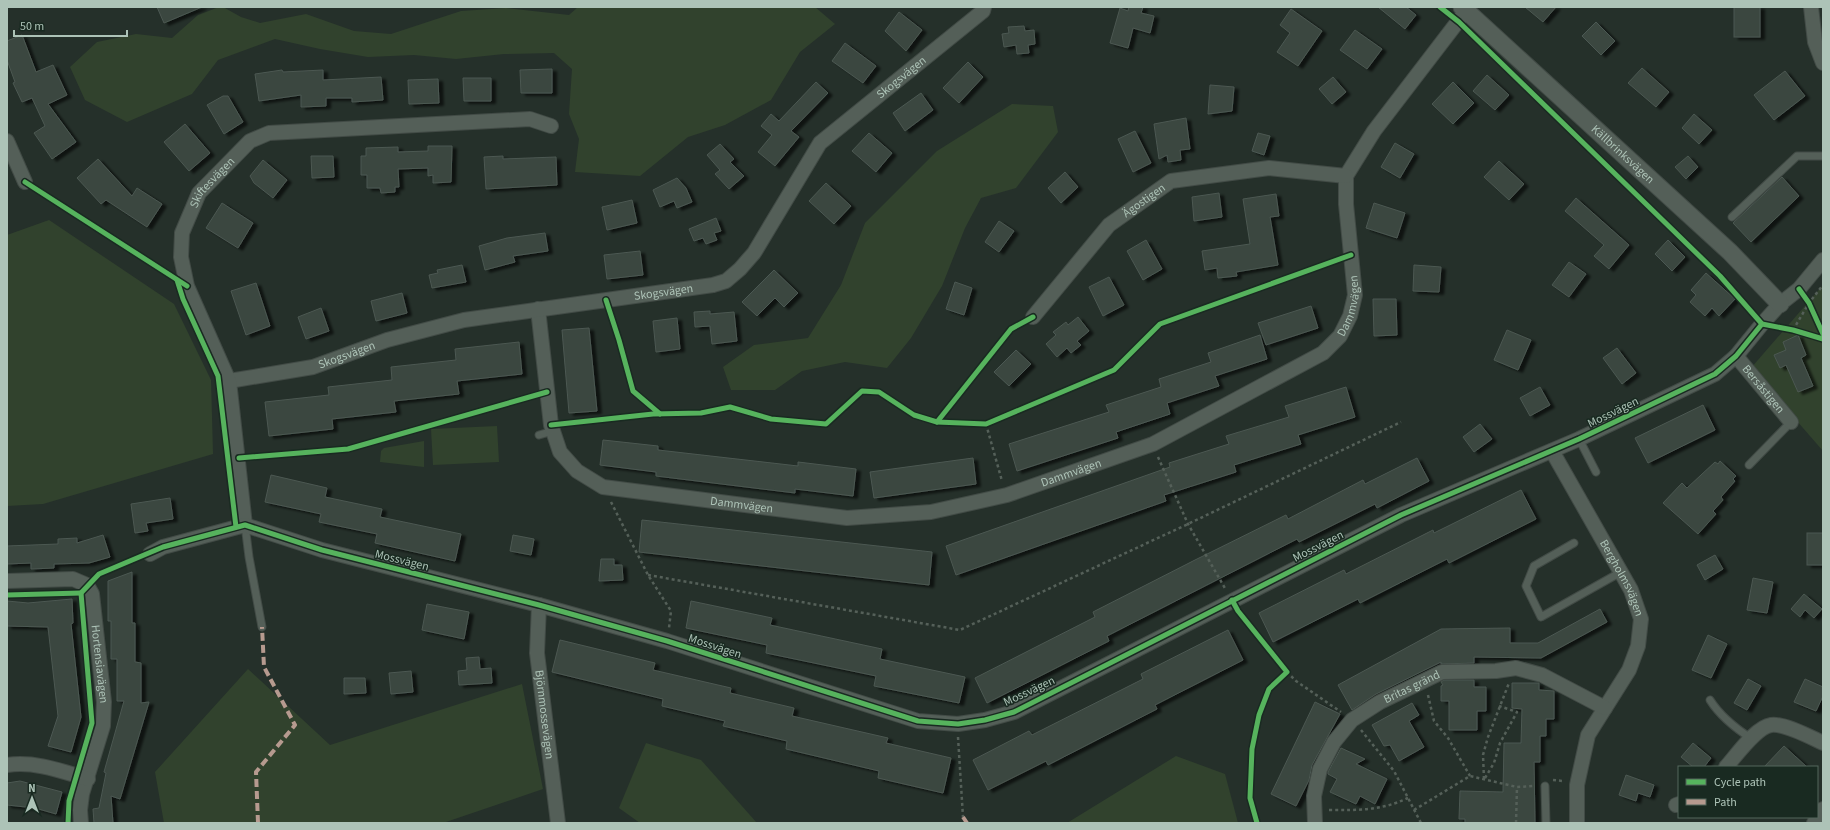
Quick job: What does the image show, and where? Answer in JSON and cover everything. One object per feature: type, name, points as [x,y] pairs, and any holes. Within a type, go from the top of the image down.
[{"type":"street","name":"Skogsvägen","points":[[229,381],[313,367],[387,340],[464,320],[713,286],[726,282],[754,253],[820,143],[983,11],[984,7]]},
{"type":"street","points":[[1811,7],[1815,42],[1823,63]]},
{"type":"street","points":[[1346,176],[1374,131],[1466,8]]},
{"type":"street","name":"Källbrinksvägen","points":[[1466,8],[1730,252],[1780,304]]},
{"type":"street","name":"Skiftesvägen","points":[[245,525],[229,381],[187,286],[181,258],[182,233],[199,193],[250,142],[269,133],[530,119],[551,126]]},
{"type":"street","points":[[7,141],[25,182]]},
{"type":"street","name":"Ägostigen","points":[[1033,316],[1109,226],[1171,181],[1268,168],[1346,176]]},
{"type":"street","name":"Dammvägen","points":[[538,309],[553,431],[560,452],[577,471],[603,487],[847,518],[931,512],[1007,495],[1153,444],[1323,353],[1340,336],[1350,316],[1355,295],[1346,204],[1346,176]]},
{"type":"street","name":"Mossvägen","points":[[245,525],[322,550],[539,605],[667,641],[918,720],[958,724],[984,720],[1014,712],[1401,515],[1579,439],[1716,374],[1736,356],[1780,304],[1799,289],[1823,260]]},
{"type":"street","name":"Bersåstigen","points":[[1736,356],[1791,422]]},
{"type":"street","name":"Bergholmsvägen","points":[[1552,451],[1631,590],[1641,619],[1638,646],[1629,670],[1588,735],[1577,785],[1577,823]]},
{"type":"street","points":[[150,554],[163,546],[245,525]]},
{"type":"street","name":"Hortensiavägen","points":[[7,580],[73,579],[87,585],[92,594],[104,702],[103,726],[88,779],[82,794],[80,810],[81,823]]},
{"type":"street","name":"Björnmossevägen","points":[[539,605],[537,653],[558,823]]},
{"type":"street","name":"Britas gränd","points":[[1314,816],[1314,796],[1320,769],[1334,742],[1352,720],[1380,702],[1442,672],[1496,671],[1516,668],[1542,675],[1605,708]]},
{"type":"street","points":[[1727,766],[1759,731],[1770,725],[1781,726],[1823,743]]},
{"type":"street","points":[[7,765],[22,763],[38,765],[88,779]]},
{"type":"lane","points":[[1732,217],[1797,156],[1823,156]]},
{"type":"lane","points":[[1749,465],[1791,422]]},
{"type":"lane","points":[[539,434],[553,431]]},
{"type":"lane","points":[[1579,439],[1596,472]]},
{"type":"lane","points":[[245,525],[249,557],[262,628]]},
{"type":"lane","points":[[1574,543],[1534,566],[1526,586],[1541,617],[1620,572]]},
{"type":"lane","points":[[1710,700],[1715,709],[1736,728],[1752,739]]},
{"type":"lane","points":[[1545,786],[1546,823]]},
{"type":"path","points":[[1793,330],[1809,303],[1823,285]]},
{"type":"path","points":[[1799,289],[1812,310]]},
{"type":"path","points":[[1762,324],[1800,332]]},
{"type":"path","points":[[979,424],[992,422]]},
{"type":"path","points":[[648,575],[960,630],[1188,524],[1401,422]]},
{"type":"path","points":[[986,424],[1007,495]]},
{"type":"path","points":[[1161,463],[1188,524],[1232,600]]},
{"type":"path","points":[[603,487],[648,575],[671,611],[668,632]]},
{"type":"path","points":[[1282,666],[1296,681],[1331,704]]},
{"type":"path","points":[[1484,779],[1483,755],[1499,706],[1516,668]]},
{"type":"path","points":[[1281,678],[1287,672]]},
{"type":"path","points":[[1427,694],[1434,721],[1448,738],[1470,776]]},
{"type":"path","points":[[1484,779],[1494,763],[1500,744],[1517,712],[1499,706]]},
{"type":"path","points":[[1352,720],[1394,771],[1421,823]]},
{"type":"path","points":[[958,734],[963,817]]},
{"type":"path","points":[[1414,810],[1470,776],[1517,787],[1545,786],[1554,778],[1577,785]]},
{"type":"path","points":[[1516,823],[1517,787]]},
{"type":"path","points":[[1314,816],[1390,806],[1408,798]]},
{"type":"green space","points":[[219,7],[223,7],[241,17],[260,23],[306,14],[354,31],[391,34],[461,11],[506,8],[569,15],[578,7],[815,7],[835,24],[800,52],[771,100],[725,125],[688,137],[640,176],[575,172],[579,139],[569,114],[572,69],[554,53],[504,54],[456,59],[414,55],[368,57],[320,49],[275,39],[218,60],[192,94],[127,122],[85,100],[70,67],[97,42],[136,34],[172,38],[198,15]]},
{"type":"green space","points":[[1012,104],[1053,106],[1058,132],[1016,188],[981,198],[965,228],[942,286],[911,338],[887,368],[845,362],[802,371],[775,390],[731,390],[723,367],[754,345],[808,338],[841,285],[865,223],[937,151]]},
{"type":"green space","points":[[49,220],[174,304],[211,380],[213,454],[43,504],[7,506],[7,235]]},
{"type":"green space","points":[[1823,285],[1823,451],[1751,368]]},
{"type":"green space","points":[[497,426],[499,462],[433,465],[431,429]]},
{"type":"green space","points":[[424,441],[424,467],[380,462],[381,451],[384,448]]},
{"type":"green space","points":[[248,669],[330,745],[522,684],[543,789],[443,823],[164,823],[155,772]]},
{"type":"green space","points":[[646,743],[701,760],[757,823],[640,823],[619,808]]},
{"type":"green space","points":[[1176,756],[1225,774],[1238,823],[1067,823]]},
{"type":"building","points":[[157,7],[202,7],[164,23]]},
{"type":"building","points":[[1129,7],[1143,7],[1141,13],[1154,16],[1150,33],[1133,28],[1128,48],[1110,43],[1120,8],[1128,11]]},
{"type":"building","points":[[1378,7],[1406,7],[1416,15],[1405,29]]},
{"type":"building","points":[[1525,7],[1556,7],[1543,22]]},
{"type":"building","points":[[1734,7],[1760,7],[1760,37],[1734,37]]},
{"type":"building","points":[[1291,9],[1322,31],[1298,66],[1277,52],[1290,33],[1280,25]]},
{"type":"building","points":[[899,12],[922,30],[906,51],[885,31]]},
{"type":"building","points":[[1596,22],[1615,41],[1601,55],[1582,36]]},
{"type":"building","points":[[1024,26],[1025,31],[1034,30],[1035,44],[1028,45],[1029,53],[1017,54],[1016,45],[1004,47],[1002,34],[1009,33],[1008,27]]},
{"type":"building","points":[[1355,30],[1382,49],[1367,69],[1340,50]]},
{"type":"building","points":[[22,35],[36,72],[53,65],[67,95],[48,104],[76,142],[52,159],[34,133],[45,126],[32,98],[22,102],[13,83],[15,82],[7,60],[7,41]]},
{"type":"building","points":[[845,43],[876,66],[863,83],[832,61]]},
{"type":"building","points":[[968,62],[983,77],[959,103],[943,88]]},
{"type":"building","points":[[1642,68],[1669,92],[1656,107],[1628,83]]},
{"type":"building","points":[[552,69],[552,93],[521,93],[520,70]]},
{"type":"building","points":[[282,70],[283,72],[323,70],[323,80],[381,77],[383,100],[352,102],[352,98],[326,98],[326,106],[301,107],[301,95],[259,101],[255,74]]},
{"type":"building","points":[[1785,71],[1805,96],[1774,120],[1754,95]]},
{"type":"building","points":[[1487,75],[1509,95],[1495,110],[1473,91]]},
{"type":"building","points":[[1333,77],[1346,92],[1332,104],[1319,89]]},
{"type":"building","points":[[463,78],[491,78],[491,101],[464,101]]},
{"type":"building","points":[[438,79],[439,103],[409,104],[408,80]]},
{"type":"building","points":[[816,82],[828,93],[791,131],[799,137],[775,166],[758,152],[772,135],[761,126],[771,114],[779,121]]},
{"type":"building","points":[[1453,82],[1474,103],[1453,124],[1432,104]]},
{"type":"building","points":[[1210,85],[1234,87],[1232,111],[1208,114]]},
{"type":"building","points":[[921,93],[933,110],[905,131],[893,113]]},
{"type":"building","points":[[223,96],[228,96],[243,122],[224,134],[207,105]]},
{"type":"building","points":[[1694,114],[1712,130],[1699,144],[1682,128]]},
{"type":"building","points":[[1186,118],[1190,149],[1180,150],[1181,160],[1168,162],[1167,155],[1159,159],[1154,124]]},
{"type":"building","points":[[185,124],[210,153],[189,171],[164,142]]},
{"type":"building","points":[[1135,131],[1151,163],[1133,172],[1118,139]]},
{"type":"building","points":[[869,133],[892,153],[876,172],[852,151]]},
{"type":"building","points":[[1258,133],[1270,136],[1264,155],[1252,151]]},
{"type":"building","points":[[1395,143],[1414,154],[1400,178],[1381,167]]},
{"type":"building","points":[[720,144],[734,159],[730,162],[744,176],[729,189],[715,174],[720,170],[707,155]]},
{"type":"building","points":[[428,146],[452,146],[451,182],[433,183],[433,175],[428,176],[428,168],[398,169],[399,187],[395,187],[395,192],[381,193],[380,188],[367,188],[367,175],[361,175],[361,156],[366,156],[366,148],[398,147],[398,152],[428,151]]},
{"type":"building","points":[[311,156],[333,156],[334,177],[312,178]]},
{"type":"building","points":[[503,156],[503,159],[556,157],[557,185],[486,189],[484,157]]},
{"type":"building","points":[[1688,156],[1698,167],[1686,179],[1675,167]]},
{"type":"building","points":[[98,159],[132,196],[137,188],[162,204],[147,227],[106,200],[101,204],[77,178]]},
{"type":"building","points":[[263,160],[287,180],[273,198],[254,183],[250,176]]},
{"type":"building","points":[[1499,161],[1524,184],[1509,200],[1484,177]]},
{"type":"building","points":[[1065,172],[1078,187],[1061,203],[1048,188]]},
{"type":"building","points":[[1782,177],[1799,196],[1751,242],[1733,223]]},
{"type":"building","points":[[677,178],[686,188],[692,202],[677,208],[674,201],[660,207],[653,190]]},
{"type":"building","points":[[826,183],[851,206],[834,224],[809,201]]},
{"type":"building","points":[[1219,193],[1222,217],[1194,221],[1192,197]]},
{"type":"building","points":[[1276,194],[1279,216],[1270,217],[1278,265],[1236,272],[1237,276],[1218,278],[1217,268],[1205,270],[1202,251],[1250,244],[1243,199]]},
{"type":"building","points":[[1576,198],[1629,245],[1609,269],[1594,256],[1604,245],[1565,211]]},
{"type":"building","points":[[632,200],[637,223],[607,230],[602,207]]},
{"type":"building","points":[[222,203],[253,223],[238,248],[206,228]]},
{"type":"building","points":[[1374,203],[1405,213],[1397,238],[1366,228]]},
{"type":"building","points":[[716,218],[721,231],[714,233],[717,240],[706,244],[703,238],[694,241],[689,229]]},
{"type":"building","points":[[999,221],[1014,231],[999,252],[985,242]]},
{"type":"building","points":[[545,233],[548,251],[513,256],[515,262],[485,270],[479,246],[507,238]]},
{"type":"building","points":[[1146,240],[1162,269],[1143,280],[1127,251]]},
{"type":"building","points":[[1668,240],[1685,257],[1672,271],[1655,254]]},
{"type":"building","points":[[640,251],[643,275],[607,279],[604,255]]},
{"type":"building","points":[[1569,262],[1586,274],[1569,297],[1552,285]]},
{"type":"building","points":[[462,265],[466,282],[432,288],[429,275],[438,273],[437,270]]},
{"type":"building","points":[[1414,265],[1441,267],[1439,292],[1413,291]]},
{"type":"building","points":[[774,270],[798,293],[784,307],[775,298],[757,316],[742,302]]},
{"type":"building","points":[[1706,273],[1735,299],[1719,316],[1712,308],[1705,316],[1690,302],[1696,295],[1691,290]]},
{"type":"building","points":[[1109,277],[1124,305],[1103,316],[1089,287]]},
{"type":"building","points":[[955,282],[972,288],[964,315],[946,309]]},
{"type":"building","points":[[256,283],[270,326],[246,335],[231,291]]},
{"type":"building","points":[[402,293],[407,313],[376,321],[371,301]]},
{"type":"building","points":[[1373,299],[1396,299],[1397,335],[1374,336]]},
{"type":"building","points":[[1311,306],[1318,328],[1266,345],[1258,323]]},
{"type":"building","points":[[321,308],[329,331],[306,339],[298,317]]},
{"type":"building","points":[[710,311],[710,314],[734,312],[737,341],[712,344],[710,326],[695,327],[694,312]]},
{"type":"building","points":[[1078,317],[1089,331],[1077,341],[1081,345],[1071,353],[1067,348],[1057,357],[1046,344],[1056,335],[1053,332],[1066,322],[1068,325]]},
{"type":"building","points":[[677,318],[680,349],[656,352],[653,321]]},
{"type":"building","points":[[589,328],[597,411],[569,413],[562,330]]},
{"type":"building","points":[[1507,330],[1531,340],[1518,370],[1494,360]]},
{"type":"building","points":[[1260,335],[1267,359],[1215,376],[1219,386],[1167,403],[1170,414],[1116,432],[1118,438],[1017,471],[1009,444],[1109,412],[1106,405],[1161,387],[1159,379],[1211,362],[1208,353]]},
{"type":"building","points":[[1798,335],[1806,355],[1801,358],[1813,386],[1798,392],[1786,365],[1780,368],[1774,355],[1786,350],[1783,342]]},
{"type":"building","points":[[519,342],[522,374],[457,381],[459,394],[394,401],[396,412],[332,419],[333,429],[269,436],[265,402],[329,395],[328,387],[392,380],[391,367],[456,360],[455,349]]},
{"type":"building","points":[[1617,348],[1636,373],[1622,384],[1603,358]]},
{"type":"building","points":[[1016,350],[1031,364],[1009,386],[994,372]]},
{"type":"building","points":[[1346,387],[1355,417],[1298,435],[1301,444],[1234,465],[1236,472],[1164,495],[1166,501],[956,575],[946,546],[1170,467],[1169,463],[1229,444],[1226,436],[1289,417],[1285,406]]},
{"type":"building","points":[[1540,387],[1550,405],[1530,416],[1520,398]]},
{"type":"building","points":[[1703,405],[1715,430],[1648,463],[1635,438]]},
{"type":"building","points":[[1480,424],[1492,439],[1474,452],[1463,437]]},
{"type":"building","points":[[603,440],[658,446],[658,450],[798,466],[798,462],[856,469],[853,496],[795,489],[795,493],[656,476],[656,472],[600,465]]},
{"type":"building","points":[[973,458],[976,484],[874,498],[870,472]]},
{"type":"building","points":[[1417,458],[1429,481],[1377,508],[1375,504],[1299,542],[1297,539],[1107,636],[1109,641],[987,703],[975,678],[1095,617],[1093,612],[1195,560],[1286,515],[1288,519],[1363,480],[1365,484]]},
{"type":"building","points":[[1720,461],[1736,476],[1733,479],[1735,481],[1721,497],[1723,500],[1713,511],[1716,514],[1698,534],[1663,503],[1682,483],[1687,488],[1715,462],[1718,464]]},
{"type":"building","points":[[271,475],[327,488],[325,497],[382,509],[380,517],[461,534],[455,561],[375,543],[377,534],[319,522],[321,514],[265,502]]},
{"type":"building","points":[[1521,490],[1536,519],[1449,563],[1447,559],[1360,603],[1358,599],[1273,642],[1259,613],[1344,570],[1346,574],[1433,530],[1434,533]]},
{"type":"building","points":[[170,498],[173,519],[146,523],[148,531],[135,533],[131,504]]},
{"type":"building","points":[[642,520],[932,552],[929,585],[639,552]]},
{"type":"building","points":[[1807,533],[1823,533],[1823,565],[1807,565]]},
{"type":"building","points":[[103,535],[110,557],[89,563],[54,564],[54,568],[31,569],[31,563],[7,564],[7,546],[58,544],[58,539],[77,538],[77,543]]},
{"type":"building","points":[[513,535],[534,539],[531,555],[510,551]]},
{"type":"building","points":[[1715,555],[1723,569],[1705,580],[1697,565]]},
{"type":"building","points":[[601,559],[614,559],[614,565],[622,565],[623,580],[599,581]]},
{"type":"building","points":[[132,572],[132,623],[135,623],[135,662],[141,663],[141,703],[149,702],[120,799],[111,796],[113,823],[94,823],[93,809],[99,808],[106,773],[104,772],[124,701],[117,701],[117,659],[111,659],[111,621],[108,621],[108,581]]},
{"type":"building","points":[[1753,578],[1773,582],[1767,613],[1747,610]]},
{"type":"building","points":[[1804,594],[1822,609],[1814,618],[1805,610],[1800,617],[1791,609]]},
{"type":"building","points":[[72,599],[73,623],[71,624],[81,717],[71,752],[48,746],[58,716],[48,627],[7,626],[7,601],[28,603]]},
{"type":"building","points":[[691,601],[772,618],[770,625],[882,649],[880,659],[965,677],[959,703],[874,686],[876,676],[766,653],[767,645],[686,628]]},
{"type":"building","points":[[427,604],[469,612],[464,639],[422,630]]},
{"type":"building","points":[[1600,609],[1607,622],[1541,658],[1474,657],[1474,663],[1441,664],[1441,662],[1376,694],[1352,710],[1338,685],[1441,629],[1510,628],[1510,643],[1538,643]]},
{"type":"building","points":[[1228,630],[1243,660],[1155,705],[1157,709],[1048,765],[1046,761],[988,790],[973,760],[1029,731],[1032,735],[1143,679],[1141,674]]},
{"type":"building","points":[[1708,635],[1727,644],[1711,678],[1692,670]]},
{"type":"building","points":[[560,640],[655,663],[653,670],[731,688],[730,693],[794,708],[792,716],[888,738],[886,743],[951,758],[943,793],[878,778],[879,771],[786,749],[787,741],[723,726],[725,721],[662,706],[663,699],[552,672]]},
{"type":"building","points":[[479,657],[480,669],[491,668],[492,683],[459,685],[458,671],[467,670],[466,658]]},
{"type":"building","points":[[411,671],[413,692],[391,694],[389,673]]},
{"type":"building","points":[[344,678],[365,678],[366,693],[344,694]]},
{"type":"building","points":[[1748,679],[1761,686],[1747,710],[1734,703]]},
{"type":"building","points":[[1805,679],[1823,687],[1823,696],[1816,711],[1794,702]]},
{"type":"building","points":[[1444,680],[1474,680],[1474,687],[1486,687],[1486,711],[1477,711],[1477,730],[1449,730],[1449,701],[1441,701],[1441,686],[1443,685],[1441,682]]},
{"type":"building","points":[[1512,683],[1539,683],[1539,690],[1554,691],[1554,719],[1546,719],[1546,736],[1540,736],[1540,762],[1534,762],[1535,823],[1465,823],[1465,819],[1459,819],[1460,791],[1503,792],[1504,743],[1521,743],[1522,709],[1512,708]]},
{"type":"building","points":[[1315,702],[1340,714],[1312,765],[1309,780],[1296,806],[1271,794]]},
{"type":"building","points":[[1412,703],[1419,715],[1409,721],[1424,747],[1399,761],[1390,745],[1384,746],[1372,725]]},
{"type":"building","points":[[1693,743],[1711,758],[1705,766],[1692,766],[1681,757]]},
{"type":"building","points":[[1784,746],[1806,766],[1765,766]]},
{"type":"building","points":[[1341,748],[1365,759],[1356,764],[1387,779],[1375,804],[1360,796],[1356,804],[1330,792],[1337,779],[1328,774],[1328,772]]},
{"type":"building","points":[[1626,775],[1654,785],[1650,797],[1638,793],[1636,801],[1619,795]]},
{"type":"building","points":[[20,781],[62,792],[56,814],[35,808],[7,805],[7,783]]},
{"type":"marked path","points":[[258,823],[256,772],[295,725],[264,667],[262,627]]},
{"type":"marked path","points":[[963,817],[967,823]]},
{"type":"cycle path","points":[[1440,7],[1459,22],[1720,276],[1762,324],[1793,330],[1823,339]]},
{"type":"cycle path","points":[[25,182],[187,286]]},
{"type":"cycle path","points":[[551,425],[653,414],[701,413],[730,407],[771,419],[826,424],[862,391],[879,392],[914,415],[937,422],[986,424],[1114,370],[1160,324],[1351,255]]},
{"type":"cycle path","points":[[177,280],[183,299],[218,376],[236,527]]},
{"type":"cycle path","points":[[1799,289],[1809,303],[1823,334]]},
{"type":"cycle path","points":[[606,300],[633,391],[660,414]]},
{"type":"cycle path","points":[[937,422],[1011,329],[1033,317]]},
{"type":"cycle path","points":[[68,823],[69,801],[92,723],[81,593],[99,574],[163,547],[245,525],[322,550],[539,605],[667,641],[918,721],[958,724],[985,720],[1014,712],[1401,515],[1579,439],[1715,374],[1736,356],[1762,324]]},
{"type":"cycle path","points":[[239,458],[348,449],[547,392]]},
{"type":"cycle path","points":[[7,595],[81,593]]},
{"type":"cycle path","points":[[1232,600],[1238,611],[1287,672],[1269,689],[1259,715],[1252,749],[1250,798],[1257,823]]}]
